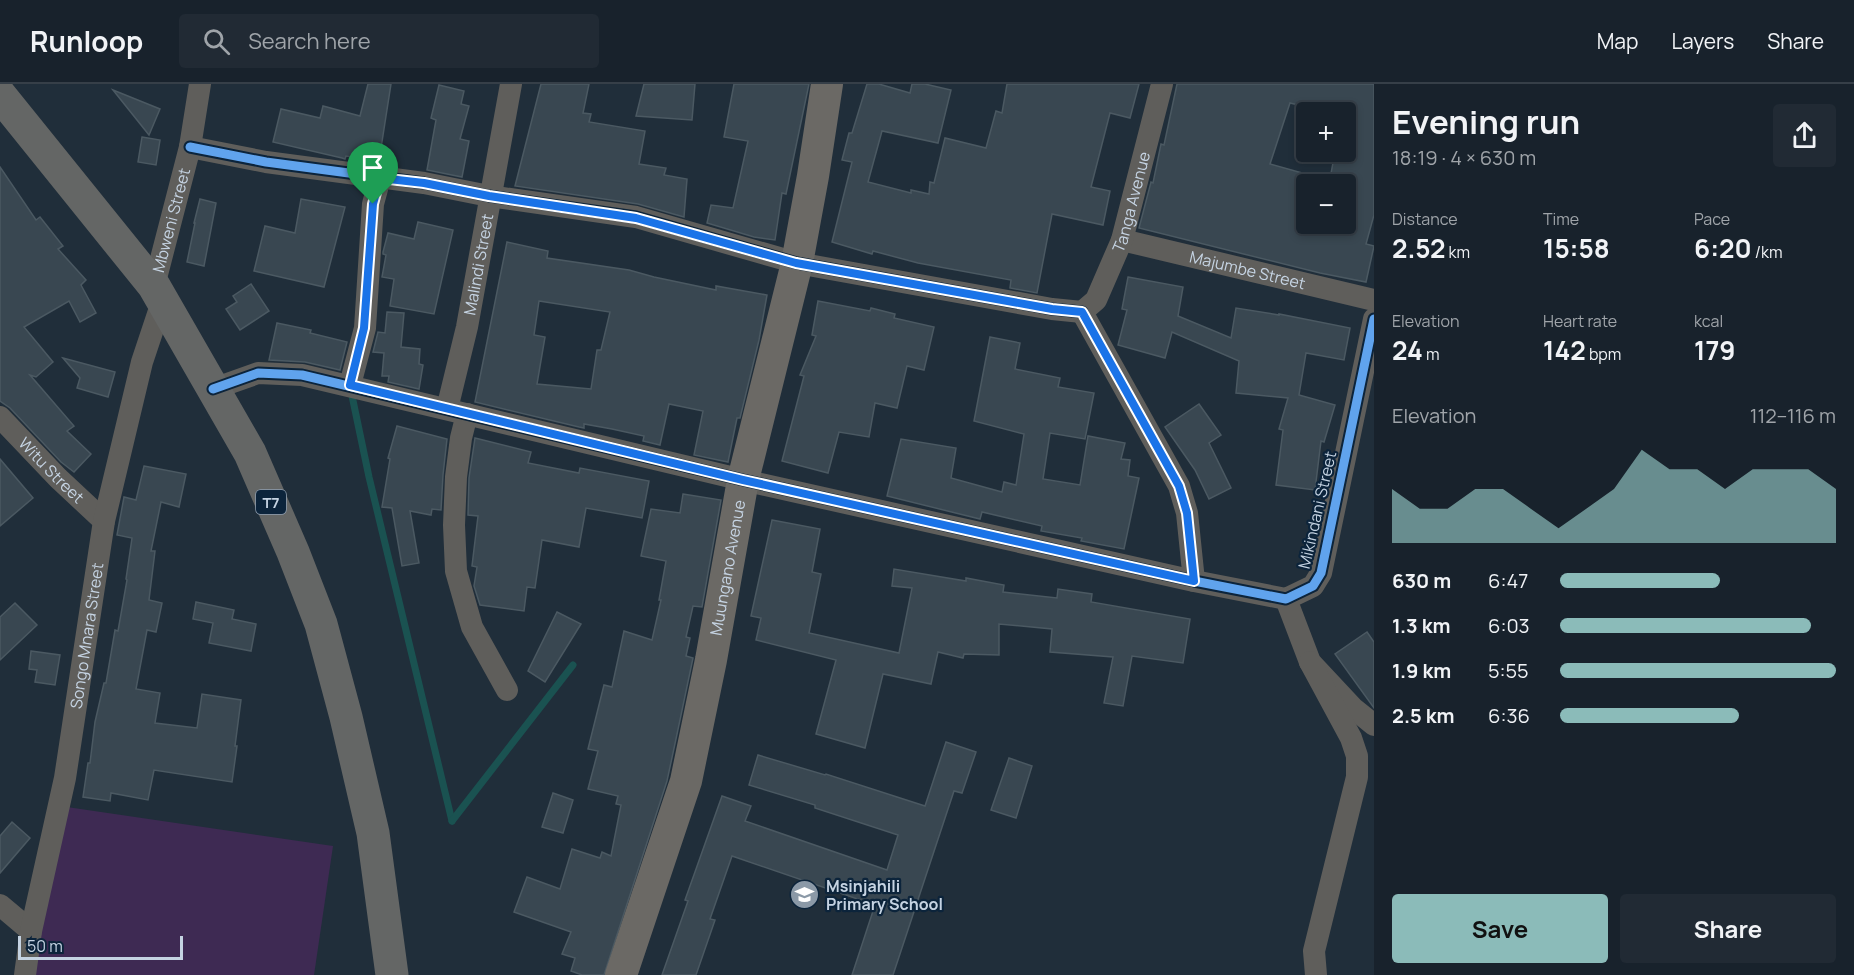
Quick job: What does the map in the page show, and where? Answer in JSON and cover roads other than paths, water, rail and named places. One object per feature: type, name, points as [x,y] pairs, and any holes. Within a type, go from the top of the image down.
[{"type":"highway","name":"T7","points":[[0,95],[159,292],[250,453],[321,624],[346,717],[373,833],[392,975]]},
{"type":"main road","name":"Muungano Avenue","points":[[621,975],[686,781],[711,660],[743,480],[796,263],[813,176],[826,84]]},
{"type":"street","name":"Mbweni Street","points":[[159,292],[190,147],[200,84]]},
{"type":"street","name":"Malindi Street","points":[[507,690],[472,627],[456,571],[454,525],[456,477],[461,438],[457,411],[467,327],[511,84]]},
{"type":"street","name":"Tanga Avenue","points":[[1082,312],[1096,300],[1122,240],[1162,84]]},
{"type":"street","points":[[190,147],[266,162],[424,183],[489,196],[636,218],[796,263],[1052,309],[1082,312],[1179,486],[1187,513],[1194,581]]},
{"type":"street","points":[[350,385],[364,328],[373,204],[380,178]]},
{"type":"street","name":"Majumbe Street","points":[[1122,240],[1374,300]]},
{"type":"street","name":"Songo Mnara Street","points":[[25,975],[31,931],[65,778],[104,521],[159,292]]},
{"type":"street","name":"Mikindani Street","points":[[1286,599],[1312,585],[1321,573],[1374,319]]},
{"type":"street","points":[[213,389],[258,373],[303,375],[743,480],[1194,581],[1286,599],[1310,662],[1351,738],[1357,756],[1357,777],[1314,951],[1316,975]]},
{"type":"street","name":"Witu Street","points":[[0,417],[58,478],[104,521]]},
{"type":"street","points":[[1310,662],[1353,708],[1374,725]]},
{"type":"street","points":[[0,905],[31,931]]},
{"type":"waterway","points":[[351,391],[369,477],[452,821]]},
{"type":"waterway","points":[[452,821],[573,665]]},
{"type":"place","name":"Msinjahili Primary School","points":[[805,895]]}]
